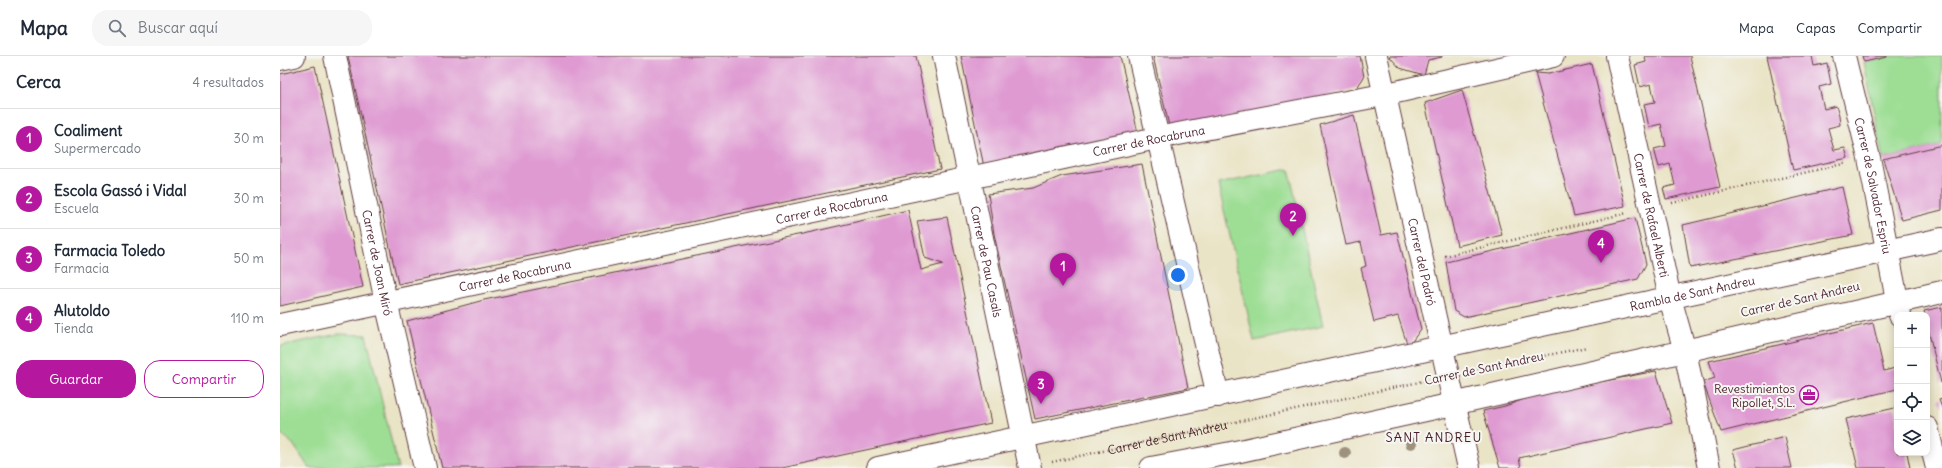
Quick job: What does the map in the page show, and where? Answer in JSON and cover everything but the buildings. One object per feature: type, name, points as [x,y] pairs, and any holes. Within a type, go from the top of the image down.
[{"type":"street","points":[[280,59],[294,56]]},
{"type":"street","name":"Carrer de Joan Miró","points":[[335,56],[386,302],[425,468]]},
{"type":"street","name":"Carrer de Pau Casals","points":[[944,56],[968,179],[1030,467]]},
{"type":"street","points":[[1139,56],[1218,396]]},
{"type":"street","name":"Carrer del Padró","points":[[1376,56],[1443,348],[1453,404],[1469,468]]},
{"type":"street","name":"Carrer de Rocabruna","points":[[280,325],[1157,138],[1384,95],[1553,56]]},
{"type":"street","name":"Carrer de Rafael Alberti","points":[[1617,56],[1670,298],[1685,351],[1709,468]]},
{"type":"street","name":"Carrer de Salvador Espriu","points":[[1844,56],[1869,158],[1898,309]]},
{"type":"street","name":"Rambla de Sant Andreu","points":[[1443,348],[1942,239]]},
{"type":"street","points":[[1151,468],[1231,453],[1685,351],[1898,309],[1942,292]]},
{"type":"street","points":[[878,468],[1443,348]]},
{"type":"street","points":[[1930,440],[1937,468]]},
{"type":"path","points":[[1422,261],[1869,158]]},
{"type":"path","name":"Carrer de Sant Andreu","points":[[1030,467],[1592,346]]},
{"type":"green space","points":[[1889,56],[1942,56],[1942,145],[1883,159],[1864,62]]},
{"type":"green space","points":[[1289,169],[1323,326],[1254,341],[1218,184]]},
{"type":"green space","points":[[338,334],[366,335],[398,468],[309,468],[293,444],[280,433],[280,346]]},
{"type":"place","name":"Escola Gassó i Vidal","points":[[1293,236]]},
{"type":"place","name":"Alutoldo","points":[[1601,263]]},
{"type":"place","name":"Coaliment","points":[[1063,286]]},
{"type":"place","name":"Revestimientos Ripollet, S.L.","points":[[1809,395]]},
{"type":"place","name":"Farmacia Toledo","points":[[1041,404]]},
{"type":"district","name":"SANT ANDREU","points":[[1434,437]]}]
